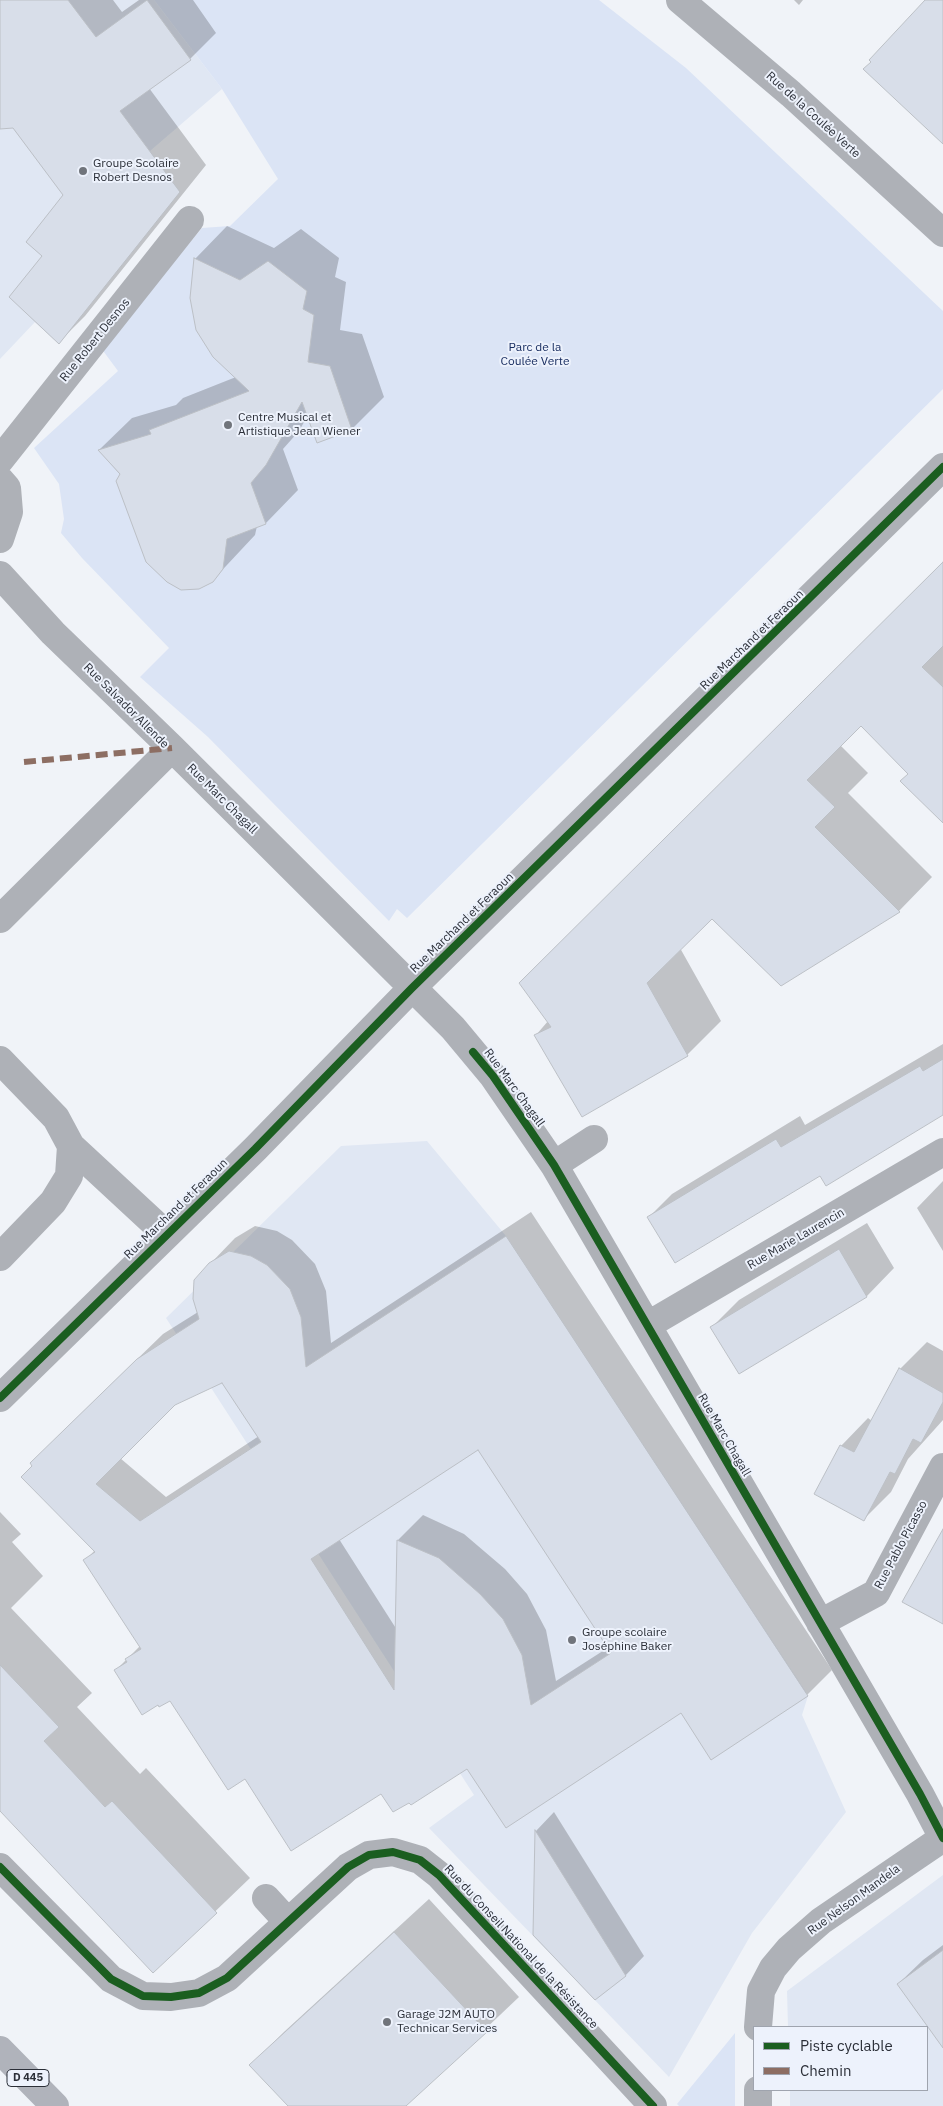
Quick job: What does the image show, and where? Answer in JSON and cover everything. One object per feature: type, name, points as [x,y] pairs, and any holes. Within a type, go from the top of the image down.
[{"type":"main road","name":"D 445","points":[[0,2050],[55,2106]]},
{"type":"street","name":"Rue de la Coulée Verte","points":[[680,0],[771,77],[943,233]]},
{"type":"street","name":"Rue Robert Desnos","points":[[0,460],[190,220]]},
{"type":"street","name":"Rue Marchand et Feraoun","points":[[0,1398],[255,1149],[412,988],[943,467]]},
{"type":"street","points":[[0,480],[7,488],[9,512],[0,539]]},
{"type":"street","name":"Rue Salvador Allende","points":[[0,575],[53,633],[172,748],[0,918]]},
{"type":"street","name":"Rue Marc Chagall","points":[[172,748],[453,1028],[493,1076],[554,1165],[920,1794],[943,1838]]},
{"type":"street","points":[[0,1060],[56,1118],[71,1146],[166,1234]]},
{"type":"street","points":[[554,1165],[594,1139]]},
{"type":"street","points":[[0,1256],[53,1202],[69,1176],[71,1146]]},
{"type":"street","name":"Rue Marie Laurencin","points":[[648,1325],[943,1152]]},
{"type":"street","name":"Rue Pablo Picasso","points":[[820,1623],[876,1593],[943,1467]]},
{"type":"street","name":"Rue Nelson Mandela","points":[[758,2026],[761,1991],[773,1968],[789,1949],[820,1922],[943,1838]]},
{"type":"street","name":"Rue du Conseil National de la Résistance","points":[[0,1867],[111,1979],[143,1996],[171,1997],[199,1993],[227,1978],[348,1868],[369,1855],[393,1852],[420,1860],[439,1874],[652,2106]]},
{"type":"street","points":[[266,1898],[288,1922]]},
{"type":"street","points":[[758,2091],[758,2106]]},
{"type":"shaded area","name":"Groupe Scolaire Robert Desnos","points":[[0,0],[154,0],[222,89],[150,151],[180,192],[59,344],[35,322],[0,359]]},
{"type":"shaded area","name":"Groupe scolaire Joséphine Baker","points":[[427,1141],[506,1236],[804,1689],[808,1696],[802,1715],[846,1812],[752,1933],[669,2077],[429,1828],[474,1795],[166,1318],[341,1146]]},
{"type":"shaded area","points":[[943,1875],[943,2106],[790,2106],[790,2091],[928,2091],[928,2026],[788,2026],[787,1991]]},
{"type":"green space","name":"Parc de la Coulée Verte","points":[[154,0],[599,0],[686,68],[943,311],[943,389],[407,918],[397,909],[389,921],[208,737],[140,677],[169,648],[82,558],[61,533],[64,519],[59,484],[34,448],[118,371],[101,348],[202,228],[230,226],[278,179],[222,89]]},
{"type":"green space","points":[[735,2033],[735,2106],[679,2106],[677,2104]]},
{"type":"building","name":"Groupe Scolaire Robert Desnos","points":[[0,0],[68,0],[96,37],[147,0],[191,60],[120,111],[180,192],[59,344],[9,297],[42,256],[26,242],[63,195],[13,128],[0,129]]},
{"type":"building","points":[[925,0],[943,0],[943,144],[863,69],[871,62],[869,60]]},
{"type":"building","name":"Centre Musical et Artistique Jean Wiener","points":[[194,258],[240,280],[268,261],[307,291],[303,309],[314,315],[308,362],[330,366],[352,430],[317,443],[302,402],[266,465],[251,483],[266,524],[227,539],[223,569],[213,582],[199,589],[181,590],[167,582],[146,562],[116,481],[120,474],[98,450],[151,434],[149,430],[249,391],[213,357],[196,330],[190,298]]},
{"type":"building","points":[[943,562],[943,646],[922,667],[943,687],[943,823],[900,781],[908,774],[861,726],[807,780],[835,807],[815,827],[900,912],[781,986],[712,919],[647,983],[688,1056],[582,1117],[534,1035],[551,1027],[519,983]]},
{"type":"building","points":[[943,1059],[943,1115],[826,1186],[820,1176],[675,1263],[647,1217],[776,1139],[781,1147],[920,1066],[923,1071]]},
{"type":"building","points":[[506,1236],[808,1696],[711,1760],[681,1713],[506,1828],[467,1769],[411,1805],[409,1803],[393,1812],[381,1794],[291,1851],[245,1779],[228,1790],[170,1701],[159,1707],[158,1705],[142,1715],[114,1670],[127,1662],[125,1659],[141,1649],[83,1560],[95,1552],[21,1477],[32,1466],[30,1463],[137,1359],[199,1319],[193,1299],[194,1280],[209,1263],[229,1251],[251,1256],[267,1265],[290,1289],[301,1317],[306,1367]],"holes":[[[222,1383],[261,1442],[140,1521],[96,1484],[175,1405]],[[478,1450],[611,1653],[531,1705],[522,1655],[503,1619],[480,1594],[439,1558],[397,1540],[394,1690],[311,1559]]]},
{"type":"building","points":[[839,1249],[867,1297],[739,1374],[710,1327]]},
{"type":"building","points":[[899,1368],[943,1393],[943,1402],[921,1443],[913,1439],[895,1474],[890,1472],[864,1521],[814,1494],[840,1445],[854,1452]]},
{"type":"building","points":[[943,1529],[943,1624],[902,1602]]},
{"type":"building","points":[[0,1665],[59,1727],[44,1741],[105,1807],[112,1801],[217,1913],[153,1973],[0,1811]]},
{"type":"building","points":[[535,1830],[626,1976],[595,2000],[533,1935]]},
{"type":"building","name":"Garage J2M AUTO Technicar Services","points":[[394,1932],[487,2032],[406,2106],[288,2106],[249,2065]]},
{"type":"building","points":[[943,1950],[943,2048],[928,2026],[897,1984]]},
{"type":"marked path","points":[[24,762],[172,748]]},
{"type":"cycle path","points":[[0,1398],[255,1149],[412,988],[943,467]]},
{"type":"cycle path","points":[[473,1052],[493,1076],[554,1165],[920,1794],[943,1838]]},
{"type":"cycle path","points":[[0,1867],[111,1979],[143,1996],[171,1997],[199,1993],[227,1978],[348,1867],[369,1855],[393,1852],[420,1860],[439,1875],[653,2106]]},
{"type":"place","name":"Groupe Scolaire Robert Desnos","points":[[83,171]]},
{"type":"place","name":"Centre Musical et Artistique Jean Wiener","points":[[228,425]]},
{"type":"place","name":"Groupe scolaire Joséphine Baker","points":[[572,1640]]},
{"type":"place","name":"Garage J2M AUTO Technicar Services","points":[[387,2022]]}]
